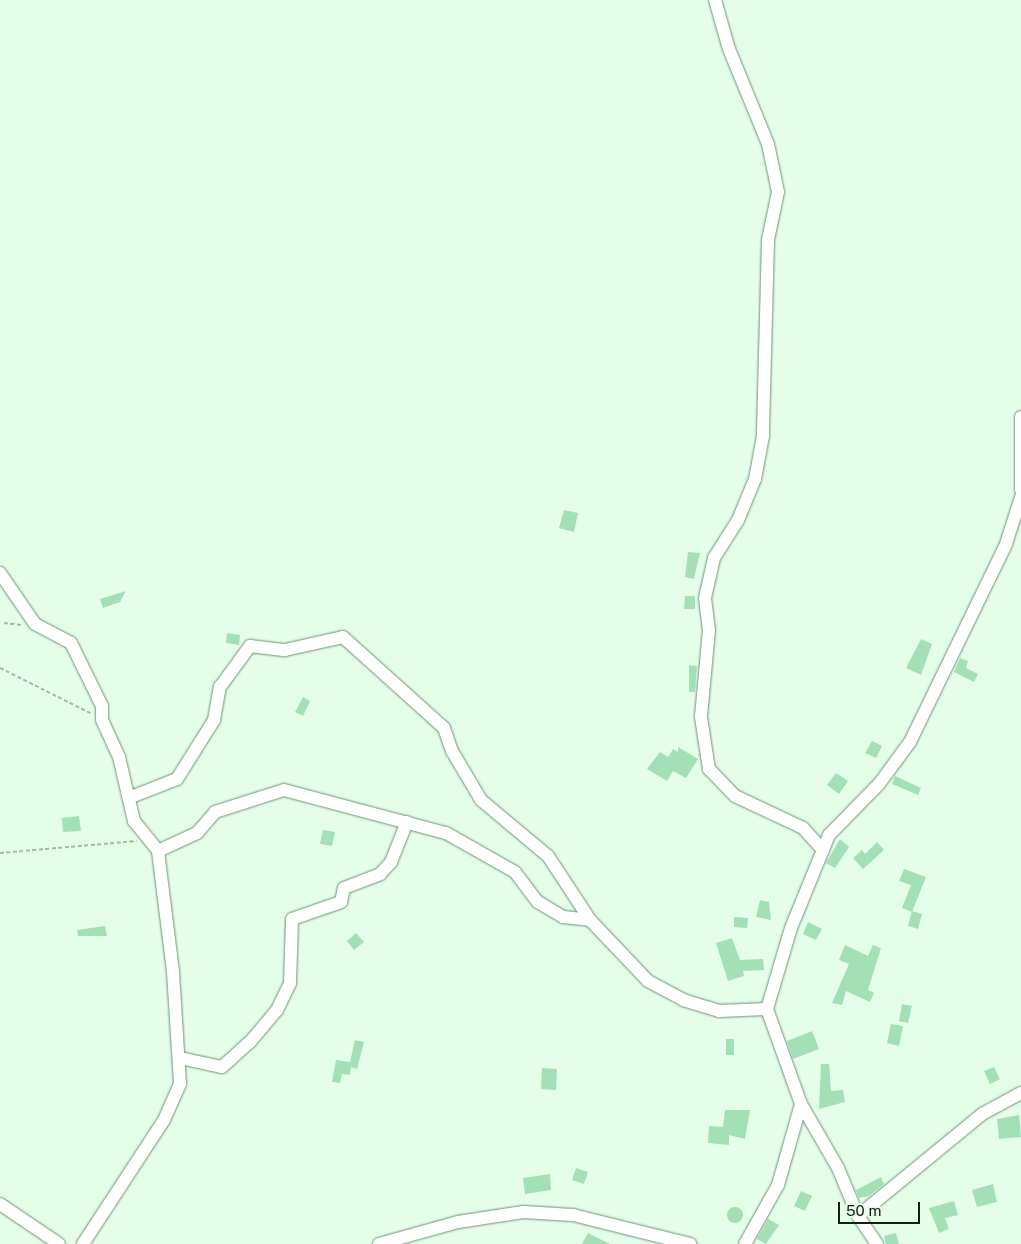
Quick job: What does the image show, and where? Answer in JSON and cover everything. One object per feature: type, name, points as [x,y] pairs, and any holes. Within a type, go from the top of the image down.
[{"type":"street","points":[[715,0],[729,50],[768,144],[778,192],[768,240],[763,436],[755,479],[738,520],[714,558],[708,582],[701,717],[710,769],[735,796],[803,828],[823,850]]},
{"type":"street","points":[[1021,417],[1021,490]]},
{"type":"street","points":[[878,1244],[858,1216],[838,1168],[801,1104],[767,1009],[791,928],[829,835],[879,784],[910,742],[1006,544],[1021,497]]},
{"type":"street","points":[[0,573],[35,624],[71,643],[102,706],[102,720],[131,797],[134,821],[146,839],[158,851],[180,1058],[180,1084],[164,1120],[83,1244]]},
{"type":"street","points":[[131,797],[177,779],[214,720],[220,687],[250,646],[284,650],[344,637],[444,728],[452,751],[481,800],[548,856],[590,920],[648,982],[683,1000],[719,1012],[767,1009]]},
{"type":"street","points":[[158,851],[197,833],[215,812],[284,790],[446,833],[515,872],[538,902],[563,917],[590,920]]},
{"type":"street","points":[[180,1058],[222,1067],[250,1042],[277,1010],[290,983],[292,919],[341,902],[344,888],[380,874],[391,862],[407,822]]},
{"type":"street","points":[[858,1216],[982,1114],[1021,1093]]},
{"type":"street","points":[[746,1244],[778,1185],[801,1104]]},
{"type":"street","points":[[0,1204],[58,1244]]},
{"type":"street","points":[[379,1244],[458,1222],[523,1212],[573,1215],[690,1244]]},
{"type":"path","points":[[4,623],[35,624]]},
{"type":"path","points":[[0,668],[102,720]]},
{"type":"path","points":[[0,853],[146,839]]},
{"type":"building","points":[[564,510],[578,513],[574,532],[559,528]]},
{"type":"building","points":[[688,552],[700,553],[694,579],[685,577]]},
{"type":"building","points":[[126,591],[120,602],[103,608],[100,599]]},
{"type":"building","points":[[685,596],[695,596],[695,609],[684,609]]},
{"type":"building","points":[[227,633],[240,635],[239,645],[226,643]]},
{"type":"building","points":[[921,639],[932,644],[921,675],[906,668]]},
{"type":"building","points":[[960,658],[968,661],[966,668],[978,674],[974,682],[954,672]]},
{"type":"building","points":[[689,665],[697,666],[695,692],[689,692]]},
{"type":"building","points":[[303,697],[310,701],[303,716],[295,712]]},
{"type":"building","points":[[872,741],[882,746],[876,758],[865,753]]},
{"type":"building","points":[[678,747],[698,759],[686,778],[673,771],[667,781],[647,769],[660,752],[668,757],[673,749],[678,752]]},
{"type":"building","points":[[836,773],[848,781],[839,794],[827,785]]},
{"type":"building","points":[[895,776],[921,788],[918,795],[892,784]]},
{"type":"building","points":[[79,816],[81,831],[63,832],[62,818]]},
{"type":"building","points":[[323,830],[335,832],[332,846],[320,844]]},
{"type":"building","points":[[840,839],[849,847],[835,868],[826,863]]},
{"type":"building","points":[[877,842],[884,850],[863,869],[853,858],[862,850],[865,854]]},
{"type":"building","points":[[904,869],[926,877],[912,912],[902,908],[911,885],[899,881]]},
{"type":"building","points":[[760,900],[769,902],[771,920],[756,917]]},
{"type":"building","points":[[912,911],[922,914],[918,929],[908,926]]},
{"type":"building","points":[[734,917],[748,918],[747,928],[734,927]]},
{"type":"building","points":[[808,922],[822,929],[816,940],[803,934]]},
{"type":"building","points":[[105,926],[107,936],[78,936],[77,930]]},
{"type":"building","points":[[356,933],[364,942],[354,950],[347,941]]},
{"type":"building","points":[[732,938],[740,960],[763,959],[764,970],[743,971],[744,976],[728,981],[716,943]]},
{"type":"building","points":[[845,945],[868,956],[873,945],[881,948],[868,990],[874,993],[870,1002],[846,991],[842,1005],[832,1003],[849,964],[839,960]]},
{"type":"building","points":[[902,1004],[912,1006],[908,1023],[899,1021]]},
{"type":"building","points":[[891,1024],[903,1026],[899,1046],[887,1043]]},
{"type":"building","points":[[812,1031],[819,1049],[793,1059],[787,1041]]},
{"type":"building","points":[[726,1039],[734,1039],[734,1055],[726,1055]]},
{"type":"building","points":[[355,1040],[364,1042],[357,1069],[351,1067],[350,1075],[342,1074],[340,1083],[332,1082],[336,1060],[350,1062]]},
{"type":"building","points":[[821,1064],[829,1064],[831,1091],[843,1090],[845,1102],[819,1109]]},
{"type":"building","points":[[994,1067],[1000,1079],[990,1084],[984,1071]]},
{"type":"building","points":[[542,1068],[557,1069],[556,1090],[541,1089]]},
{"type":"building","points":[[725,1110],[750,1110],[745,1139],[729,1135],[729,1145],[708,1143],[709,1126],[723,1127]]},
{"type":"building","points":[[1019,1115],[1021,1137],[999,1139],[997,1119]]},
{"type":"building","points":[[576,1168],[588,1172],[584,1184],[572,1180]]},
{"type":"building","points":[[550,1174],[551,1190],[525,1194],[523,1178]]},
{"type":"building","points":[[881,1177],[884,1184],[869,1196],[859,1198],[856,1190]]},
{"type":"building","points":[[993,1184],[997,1202],[977,1207],[972,1190]]},
{"type":"building","points":[[801,1191],[812,1196],[805,1211],[794,1206]]},
{"type":"building","points":[[954,1201],[958,1215],[945,1218],[949,1229],[939,1233],[929,1208]]},
{"type":"building","points":[[735,1207],[741,1209],[743,1215],[741,1221],[735,1223],[729,1221],[727,1215],[729,1209]]},
{"type":"building","points":[[768,1219],[779,1225],[766,1244],[757,1239]]},
{"type":"building","points":[[588,1233],[610,1244],[582,1244]]},
{"type":"building","points":[[896,1233],[899,1244],[886,1244],[884,1236]]}]
